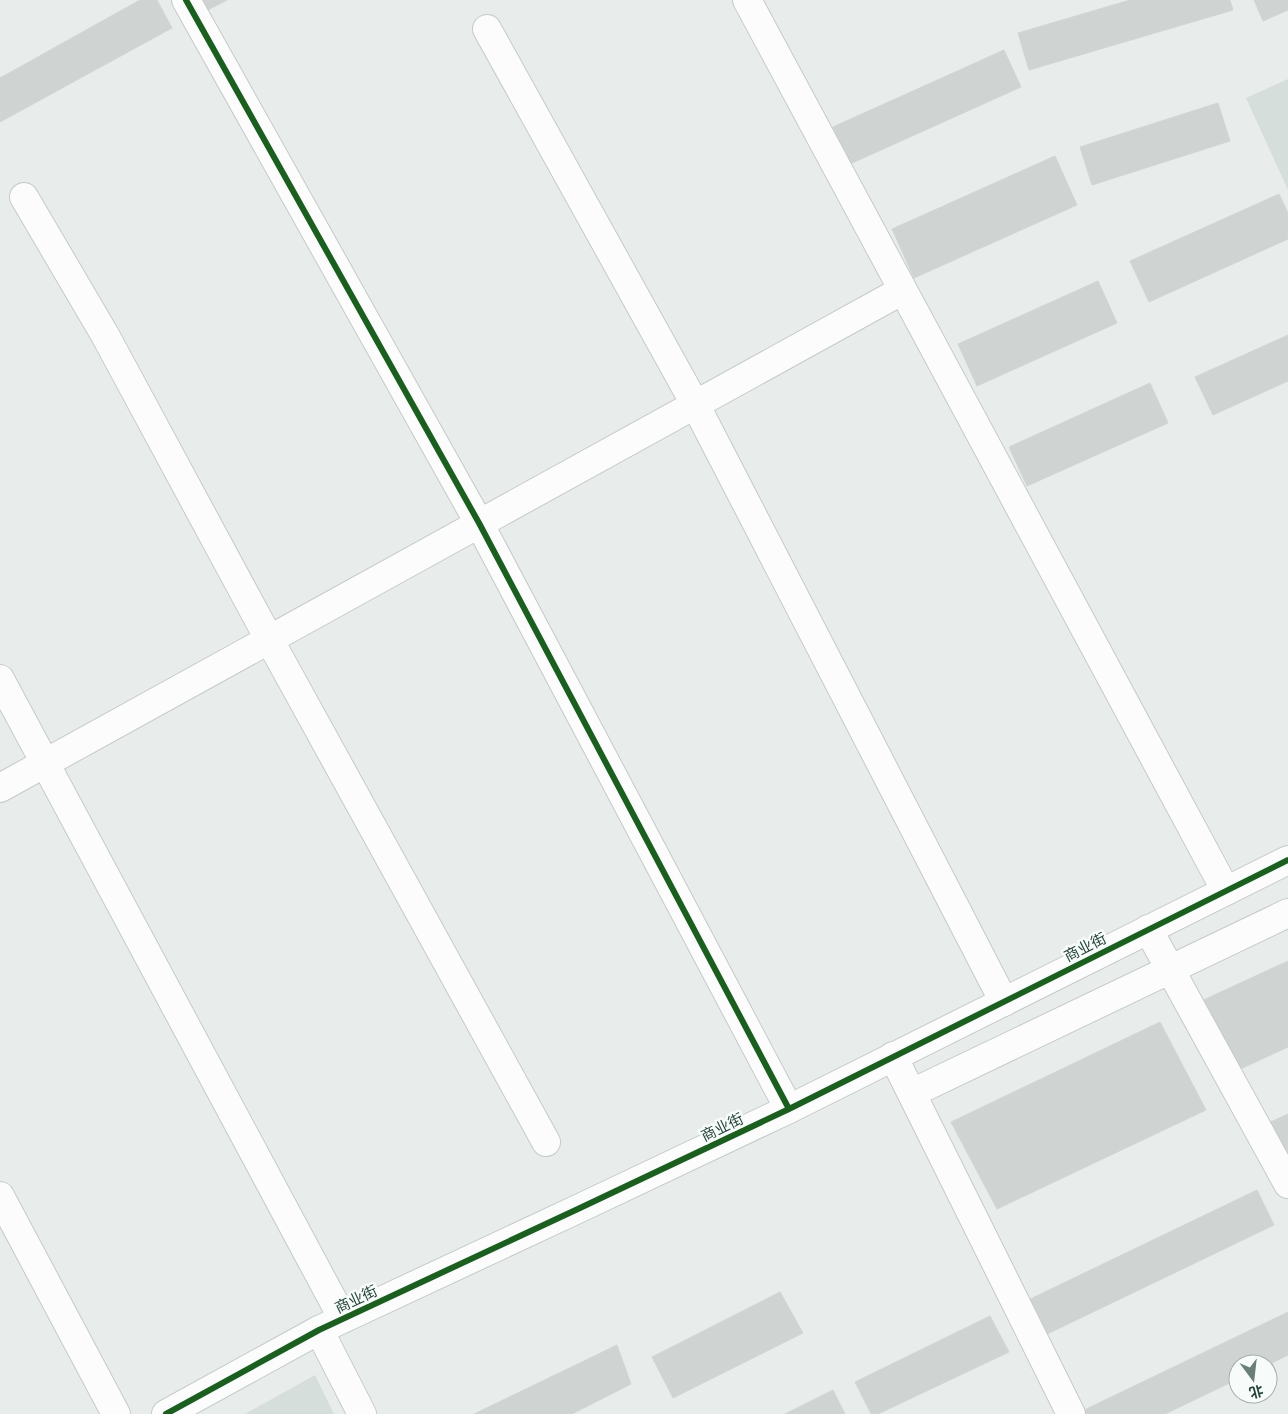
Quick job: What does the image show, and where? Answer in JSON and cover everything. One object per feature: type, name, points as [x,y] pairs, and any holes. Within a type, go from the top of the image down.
[{"type":"street","points":[[186,0],[479,523],[789,1109]]},
{"type":"street","points":[[747,0],[1226,891]]},
{"type":"street","points":[[487,29],[695,404],[1004,1002]]},
{"type":"street","points":[[24,197],[105,335],[546,1142]]},
{"type":"street","points":[[0,788],[904,290]]},
{"type":"street","points":[[0,679],[344,1318]]},
{"type":"street","name":"商业街","points":[[166,1414],[318,1330],[789,1109],[1288,860]]},
{"type":"street","points":[[912,1093],[1288,913]]},
{"type":"street","points":[[1148,929],[1288,1184]]},
{"type":"street","points":[[893,1056],[1071,1414]]},
{"type":"street","points":[[0,1196],[116,1414]]},
{"type":"street","points":[[318,1330],[362,1414]]},
{"type":"shaded area","points":[[1288,79],[1288,190],[1246,98]]},
{"type":"shaded area","points":[[315,1375],[334,1414],[245,1414]]},
{"type":"building","points":[[140,0],[157,0],[172,28],[0,122],[0,78]]},
{"type":"building","points":[[198,0],[227,0],[204,12]]},
{"type":"building","points":[[1130,0],[1230,0],[1233,10],[1029,70],[1018,33]]},
{"type":"building","points":[[1254,0],[1288,0],[1288,10],[1263,21]]},
{"type":"building","points":[[1004,50],[1021,87],[850,164],[833,127]]},
{"type":"building","points":[[1218,103],[1230,141],[1092,185],[1080,147]]},
{"type":"building","points":[[1055,156],[1077,205],[914,278],[892,229]]},
{"type":"building","points":[[1279,194],[1288,213],[1288,239],[1149,302],[1130,261]]},
{"type":"building","points":[[1098,281],[1117,323],[977,386],[958,344]]},
{"type":"building","points":[[1288,335],[1288,381],[1213,415],[1195,377]]},
{"type":"building","points":[[1150,383],[1168,423],[1027,486],[1009,447]]},
{"type":"building","points":[[1288,961],[1288,1047],[1223,1077],[1186,1008]]},
{"type":"building","points":[[1160,1022],[1206,1110],[997,1209],[951,1122]]},
{"type":"building","points":[[1288,1114],[1288,1168],[1266,1124]]},
{"type":"building","points":[[1257,1190],[1274,1225],[1041,1337],[1024,1302]]},
{"type":"building","points":[[780,1292],[803,1333],[673,1398],[652,1357]]},
{"type":"building","points":[[1288,1312],[1288,1355],[1278,1360],[1278,1354],[1228,1354],[1228,1384],[1165,1414],[1078,1413]]},
{"type":"building","points":[[990,1316],[1009,1352],[878,1414],[871,1414],[855,1382]]},
{"type":"building","points":[[617,1345],[631,1384],[572,1414],[474,1414]]},
{"type":"building","points":[[833,1390],[845,1414],[785,1414]]},
{"type":"cycle path","points":[[186,0],[479,523],[789,1109]]},
{"type":"cycle path","points":[[166,1414],[319,1330],[789,1109],[1288,860]]}]
